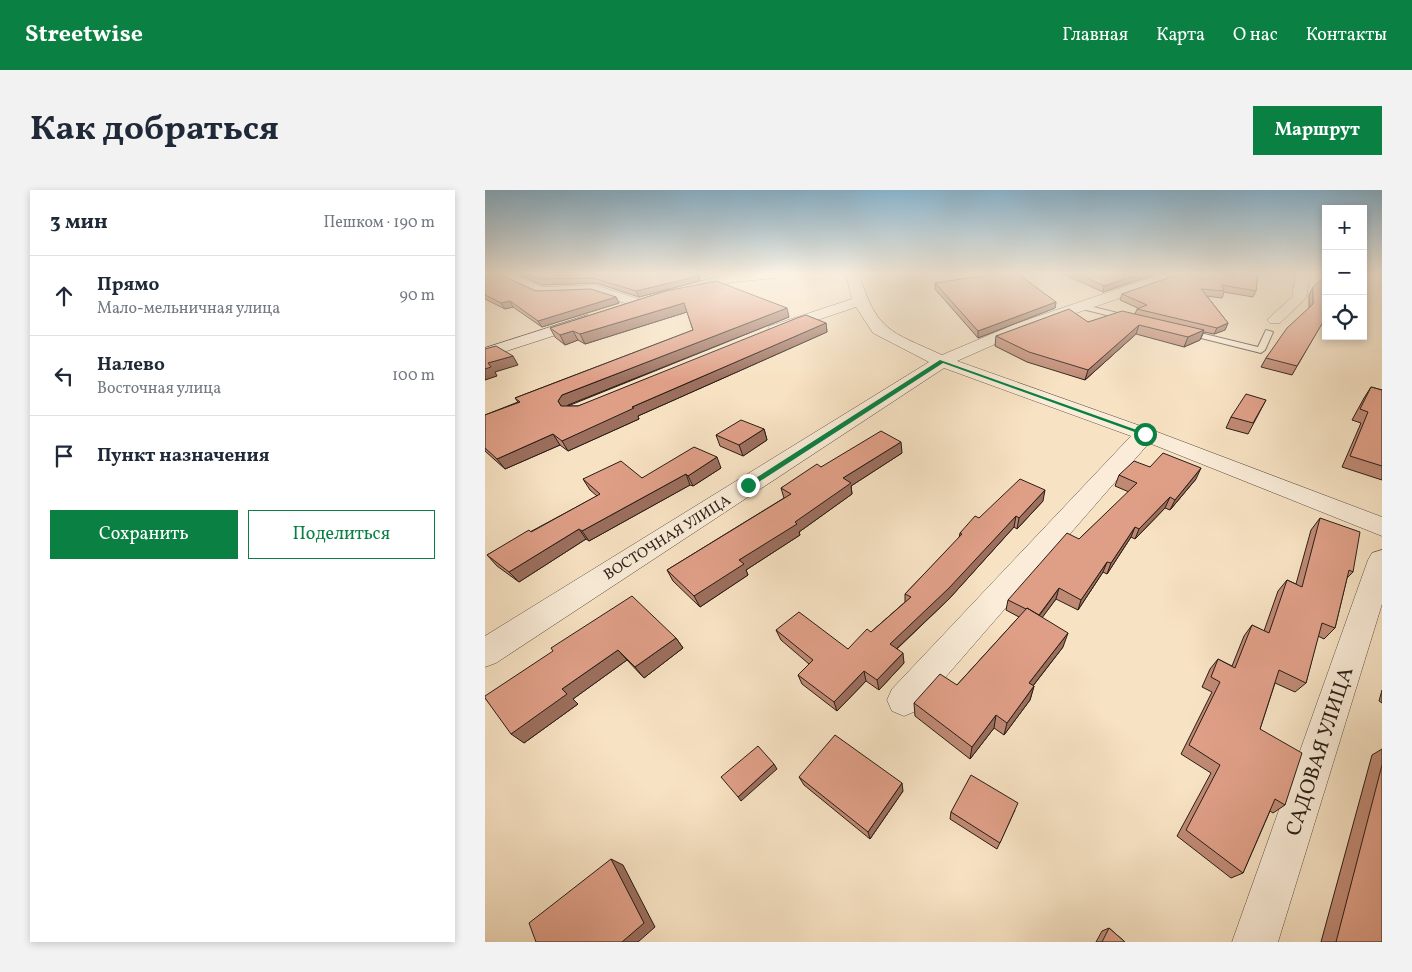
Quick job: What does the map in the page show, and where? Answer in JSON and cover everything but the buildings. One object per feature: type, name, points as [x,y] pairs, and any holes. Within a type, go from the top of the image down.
[{"type":"street","points":[[485,353],[624,309]]},
{"type":"street","points":[[757,337],[793,322],[834,309]]},
{"type":"street","points":[[864,309],[879,330],[942,361],[1145,434],[1382,527]]},
{"type":"street","name":"ВОСТОЧНАЯ УЛИЦА","points":[[485,653],[942,361],[1021,327],[1072,309]]},
{"type":"street","points":[[1272,326],[1288,309]]},
{"type":"street","points":[[904,700],[1145,434]]},
{"type":"street","name":"САДОВАЯ УЛИЦА","points":[[1255,942],[1382,560]]},
{"type":"lane","points":[[1094,309],[1138,320]]},
{"type":"lane","points":[[1176,329],[1261,350],[1272,326]]},
{"type":"route","points":[[748,485],[942,361],[1145,434]]}]
